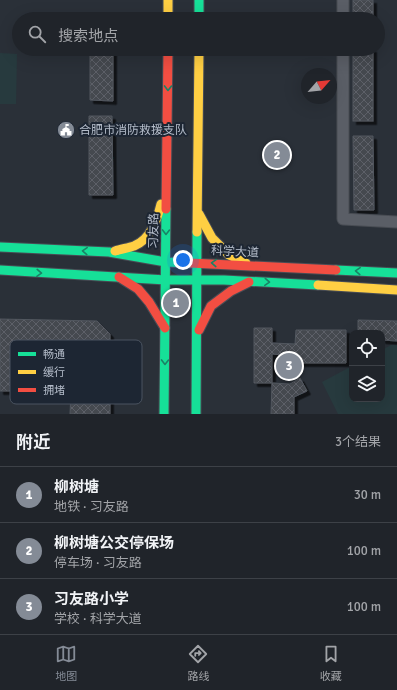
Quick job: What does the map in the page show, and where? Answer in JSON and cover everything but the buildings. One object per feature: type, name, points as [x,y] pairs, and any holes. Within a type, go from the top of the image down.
[{"type":"main road","points":[[168,0],[168,12]]},
{"type":"main road","points":[[199,0],[199,12]]},
{"type":"main road","name":"习友路","points":[[164,414],[168,56]]},
{"type":"main road","points":[[196,414],[199,56]]},
{"type":"main road","points":[[109,252],[135,246],[143,240],[156,223],[166,184]]},
{"type":"main road","points":[[198,213],[212,238],[228,255],[250,265]]},
{"type":"main road","name":"科学大道","points":[[0,247],[109,252],[166,262],[198,262],[397,273]]},
{"type":"main road","points":[[0,270],[166,280],[252,281],[397,290]]},
{"type":"main road","points":[[119,277],[138,289],[150,302],[165,328]]},
{"type":"main road","points":[[197,333],[211,306],[231,291],[252,281]]},
{"type":"street","points":[[343,0],[343,12]]},
{"type":"street","points":[[343,56],[343,219],[397,222]]},
{"type":"green space","points":[[0,53],[12,54],[12,56],[17,56],[16,104],[0,104]]},
{"type":"green space","points":[[391,345],[397,345],[397,414],[338,414],[322,382],[349,368],[349,402],[385,402],[385,348]]},
{"type":"traffic: fast","points":[[199,0],[199,12]]},
{"type":"traffic: fast","points":[[164,414],[166,209]]},
{"type":"traffic: fast","points":[[196,414],[197,232]]},
{"type":"traffic: fast","points":[[0,247],[109,252],[166,262],[190,263]]},
{"type":"traffic: fast","points":[[0,270],[166,280],[224,280],[318,285]]},
{"type":"traffic: fast","points":[[336,270],[397,273]]},
{"type":"traffic: slow","points":[[168,0],[168,12]]},
{"type":"traffic: slow","points":[[197,232],[199,56]]},
{"type":"traffic: slow","points":[[115,251],[134,246],[145,239],[155,222],[161,204]]},
{"type":"traffic: slow","points":[[199,214],[212,238],[229,255],[246,263]]},
{"type":"traffic: slow","points":[[318,285],[397,290]]},
{"type":"traffic: jam","points":[[166,209],[168,56]]},
{"type":"traffic: jam","points":[[190,263],[336,270]]},
{"type":"traffic: jam","points":[[119,277],[138,289],[149,302],[165,328]]},
{"type":"traffic: jam","points":[[199,330],[211,306],[231,291],[249,282]]},
{"type":"place","name":"合肥市消防救援支队","points":[[66,130]]},
{"type":"place","name":"柳树塘公交停保场","points":[[277,155]]},
{"type":"place","name":"柳树塘","points":[[176,303]]},
{"type":"place","name":"习友路小学","points":[[289,366]]}]
